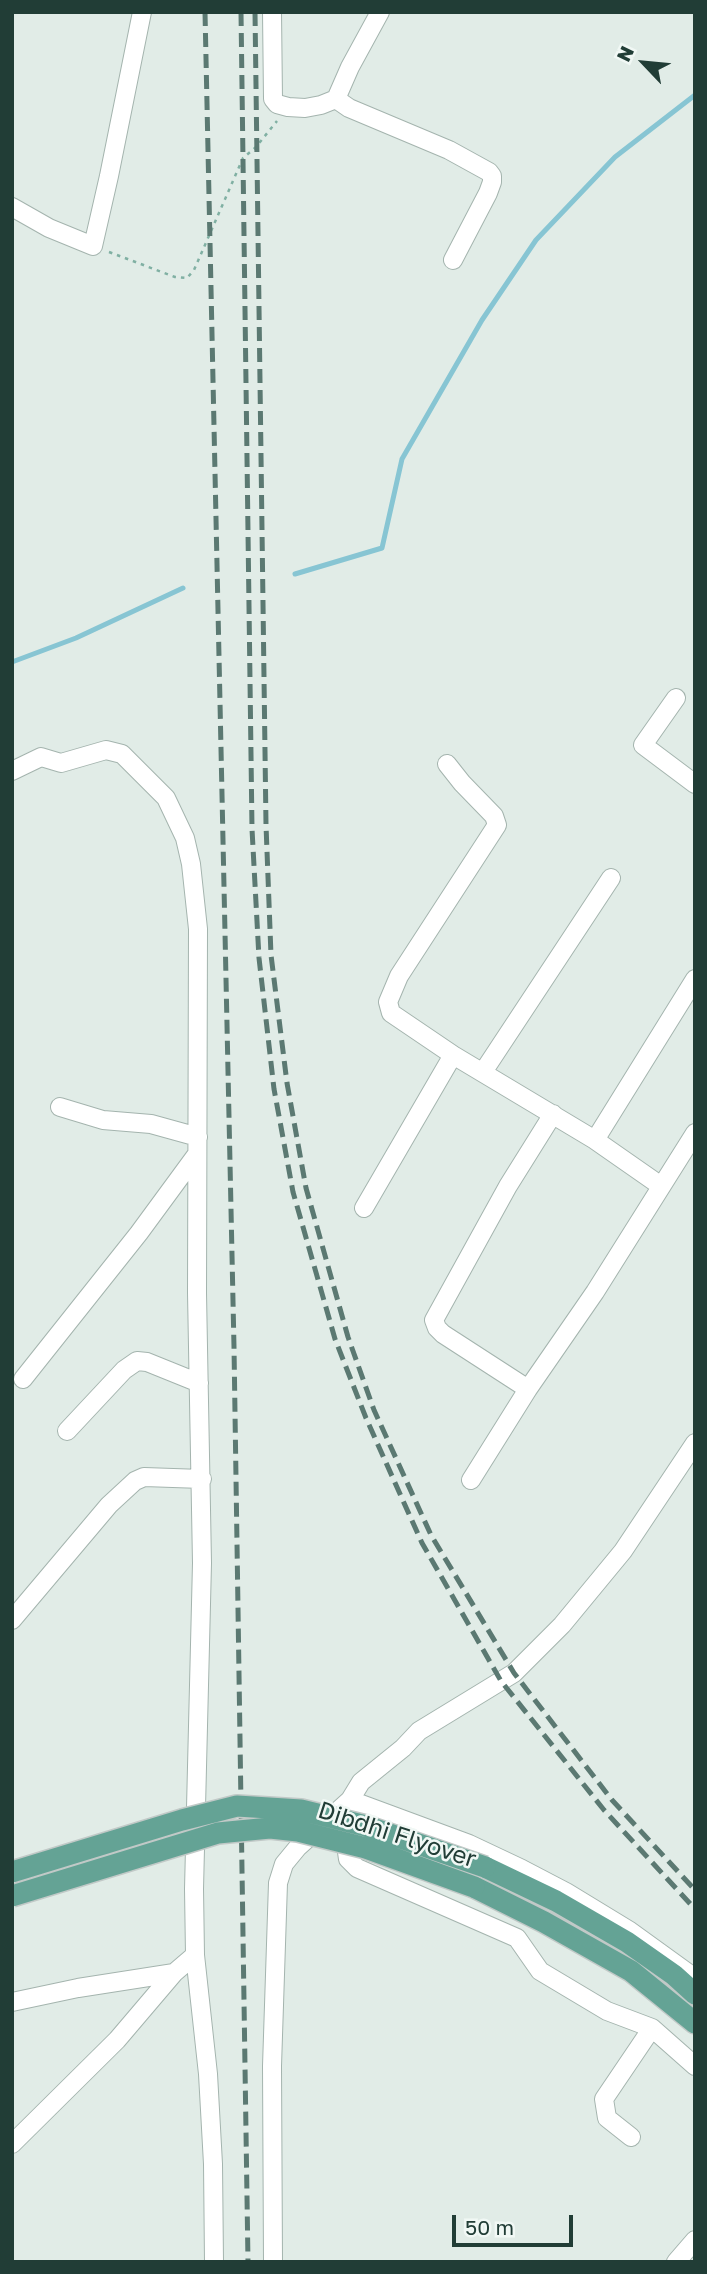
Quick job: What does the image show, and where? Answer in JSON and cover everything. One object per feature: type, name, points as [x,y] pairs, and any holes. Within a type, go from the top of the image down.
[{"type":"main road","name":"Dibdhi Flyover","points":[[12,1872],[237,1806],[301,1810],[366,1826],[485,1867],[556,1901],[626,1942],[674,1975],[695,1994]]},
{"type":"main road","name":"Dibdhi Flyover","points":[[12,1896],[218,1833],[270,1828],[298,1831],[366,1848],[474,1887],[544,1922],[631,1971],[695,2023]]},
{"type":"street","points":[[12,207],[49,228],[93,246],[142,12]]},
{"type":"street","points":[[272,12],[272,93],[277,104],[288,107],[321,105],[336,99],[359,48],[380,12]]},
{"type":"street","points":[[336,99],[349,108],[449,150],[492,176],[488,193],[453,260]]},
{"type":"street","points":[[676,698],[643,745],[695,783]]},
{"type":"street","points":[[12,771],[41,757],[61,763],[112,750],[128,758],[155,786],[178,820],[186,838],[191,864],[198,929],[197,1145],[202,1479],[195,1955],[208,2074],[213,2164],[214,2262]]},
{"type":"street","points":[[447,764],[461,783],[494,816],[497,825],[399,976],[390,993],[388,1007],[397,1018],[453,1055],[595,1140],[661,1186]]},
{"type":"street","points":[[483,1072],[611,878]]},
{"type":"street","points":[[595,1140],[695,979]]},
{"type":"street","points":[[364,1208],[453,1055]]},
{"type":"street","points":[[60,1107],[103,1120],[151,1124],[197,1145]]},
{"type":"street","points":[[528,1389],[443,1334],[436,1328],[434,1320],[508,1186],[553,1114]]},
{"type":"street","points":[[471,1480],[695,1133]]},
{"type":"street","points":[[23,1379],[139,1233],[197,1145]]},
{"type":"street","points":[[67,1431],[124,1370],[137,1361],[147,1362],[199,1383]]},
{"type":"street","points":[[273,2262],[272,2066],[278,1883],[284,1864],[298,1847],[350,1800],[361,1782],[403,1748],[419,1731],[514,1673],[562,1625],[623,1551],[695,1443]]},
{"type":"street","points":[[12,1620],[109,1506],[135,1481],[144,1477],[202,1479]]},
{"type":"street","points":[[350,1800],[469,1844],[522,1869],[631,1931],[695,1978]]},
{"type":"street","points":[[350,1800],[344,1832],[348,1859],[357,1868],[517,1938],[540,1971],[607,2011],[652,2028],[695,2066]]},
{"type":"street","points":[[12,2144],[117,2040],[174,1973],[195,1955]]},
{"type":"street","points":[[12,2001],[174,1973]]},
{"type":"street","points":[[631,2137],[607,2119],[604,2099],[652,2028]]},
{"type":"street","points":[[676,2262],[695,2240]]},
{"type":"path","points":[[93,246],[175,277],[187,278],[194,270],[243,158],[256,147],[288,107]]},
{"type":"waterway","points":[[295,574],[382,548],[402,459],[482,320],[536,240],[615,157],[695,95]]},
{"type":"waterway","points":[[12,662],[76,638],[183,588]]},
{"type":"railway","points":[[205,12],[234,1347],[248,2262]]},
{"type":"railway","points":[[241,12],[252,829],[259,958],[274,1089],[293,1192],[335,1339],[366,1418],[422,1543],[501,1681],[604,1810],[695,1909]]},
{"type":"railway","points":[[255,12],[266,825],[271,955],[287,1083],[306,1188],[348,1337],[374,1410],[431,1535],[514,1673],[612,1800],[695,1890]]}]
